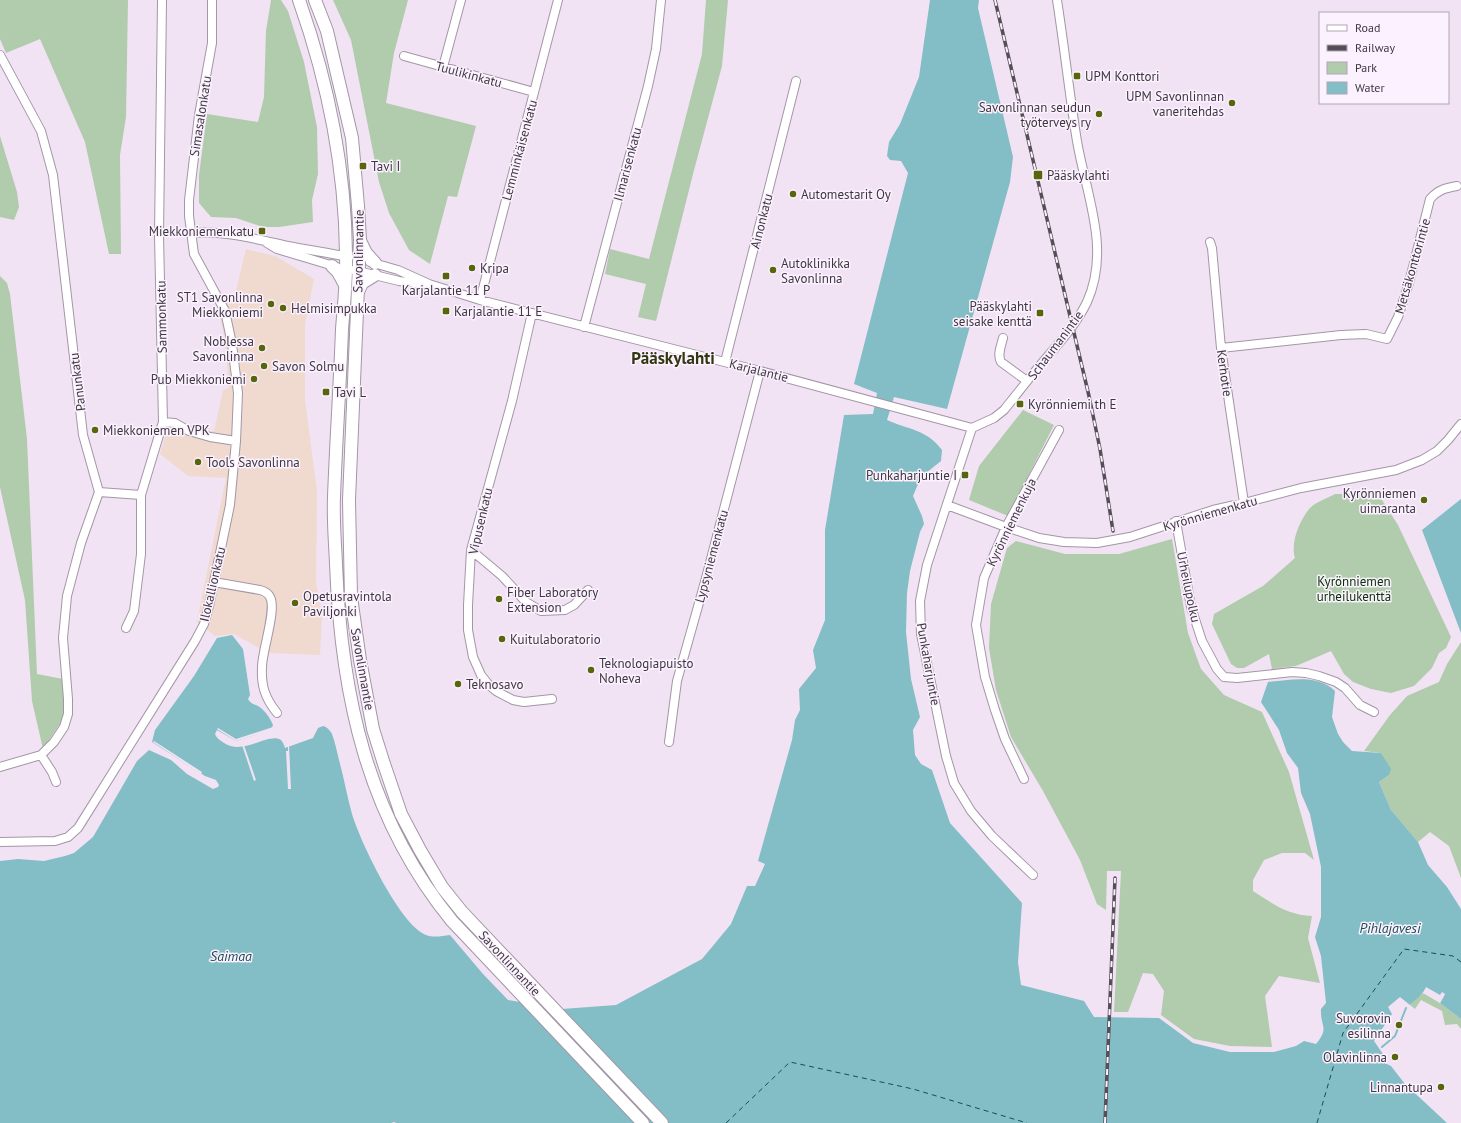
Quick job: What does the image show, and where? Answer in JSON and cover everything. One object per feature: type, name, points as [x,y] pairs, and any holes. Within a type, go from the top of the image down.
[{"type":"highway","name":"Savonlinnantie","points":[[299,0],[331,111],[340,166],[345,215],[345,286],[333,500],[337,601],[344,662],[357,730],[368,768],[389,820],[410,862],[432,897],[452,921],[643,1123]]},
{"type":"highway","name":"Savonlinnantie","points":[[315,0],[327,31],[352,138],[360,240],[349,500],[351,597],[360,660],[373,728],[384,764],[401,814],[442,887],[462,912],[662,1123]]},
{"type":"highway","points":[[357,293],[362,283],[375,269],[360,240]]},
{"type":"highway","points":[[332,266],[338,272],[345,286]]},
{"type":"street","name":"Sammonkatu","points":[[126,628],[134,611],[138,583],[141,554],[141,495],[163,422],[159,235],[162,0]]},
{"type":"street","name":"Simasalonkatu","points":[[190,233],[189,200],[199,115],[212,43],[212,0]]},
{"type":"street","points":[[443,68],[462,0]]},
{"type":"street","name":"Lemminkäisenkatu","points":[[480,300],[558,0]]},
{"type":"street","name":"Ilmarisenkatu","points":[[584,327],[648,86],[656,49],[661,0]]},
{"type":"street","name":"Schaumanintie","points":[[972,428],[994,418],[1004,410],[1078,318],[1087,302],[1098,257],[1096,230],[1076,135],[1057,0]]},
{"type":"street","name":"Panunkatu","points":[[0,55],[41,131],[53,175],[83,435],[99,492]]},
{"type":"street","name":"Tuulikinkatu","points":[[404,56],[534,92]]},
{"type":"street","name":"Ainonkatu","points":[[725,362],[796,81]]},
{"type":"street","name":"Metsäkonttorintie","points":[[1221,348],[1341,335],[1366,334],[1387,339],[1398,317],[1409,283],[1430,199],[1436,192],[1457,186]]},
{"type":"street","points":[[190,233],[219,232],[247,236],[359,265]]},
{"type":"street","name":"Ilokallionkatu","points":[[0,842],[55,841],[68,836],[78,828],[195,641],[204,624],[230,505],[236,441],[238,393],[229,328],[220,302],[194,254],[190,233]]},
{"type":"street","points":[[265,241],[277,249],[332,266],[346,262]]},
{"type":"street","name":"Kerhotie","points":[[1210,242],[1212,248],[1221,348],[1244,503]]},
{"type":"street","name":"Karjalantie","points":[[346,262],[375,269],[400,281],[429,284],[480,300],[760,371],[972,428]]},
{"type":"street","name":"Karjalantie","points":[[359,265],[375,269]]},
{"type":"street","name":"Vipusenkatu","points":[[532,313],[512,401],[471,550],[468,630],[473,657],[481,675],[496,691],[513,700],[524,702],[552,699]]},
{"type":"street","points":[[1003,338],[999,359],[1027,381]]},
{"type":"street","name":"Lypsyniemenkatu","points":[[669,742],[677,681],[706,578],[760,371]]},
{"type":"street","points":[[163,422],[175,423],[189,431],[210,438],[236,441]]},
{"type":"street","name":"Kyrönniemenkatu","points":[[947,505],[1039,538],[1064,542],[1097,543],[1130,537],[1213,510],[1301,488],[1373,475],[1411,465],[1436,451],[1448,440],[1461,424]]},
{"type":"street","name":"Punkaharjuntie","points":[[972,428],[927,564],[920,601],[921,634],[946,756],[954,784],[970,811],[992,836],[1033,875]]},
{"type":"street","name":"Kyrönniemenkuja","points":[[1024,779],[1005,738],[995,710],[985,676],[976,625],[984,578],[1006,527],[1059,430]]},
{"type":"street","points":[[0,767],[41,755],[47,750],[64,727],[68,714],[63,638],[67,596],[81,543],[99,492],[141,495]]},
{"type":"street","name":"Urheilupolku","points":[[1176,521],[1191,607],[1202,641],[1217,669],[1224,676],[1236,678],[1292,672],[1319,676],[1336,682],[1345,688],[1360,705],[1374,712]]},
{"type":"street","points":[[471,550],[502,576],[526,602],[541,611],[565,610],[574,605],[588,590]]},
{"type":"street","points":[[214,582],[260,590],[266,592],[270,596],[272,604],[262,665],[262,677],[265,696],[277,713]]},
{"type":"street","points":[[41,755],[52,772],[56,782]]},
{"type":"shaded area","points":[[246,249],[275,256],[314,279],[305,324],[305,400],[317,491],[316,581],[322,619],[320,655],[268,653],[234,634],[215,636],[197,622],[226,478],[188,476],[160,454],[167,430],[214,431],[223,390],[229,388],[225,339],[218,310],[229,299],[234,299]]},
{"type":"green space","points":[[0,0],[128,0],[126,117],[120,155],[121,254],[109,254],[85,142],[40,39],[6,53],[0,39]]},
{"type":"green space","points":[[271,0],[281,0],[288,11],[304,62],[317,127],[318,174],[312,200],[313,222],[279,227],[263,227],[236,218],[211,217],[199,203],[199,175],[207,114],[258,122],[264,97],[266,31]]},
{"type":"green space","points":[[333,0],[408,0],[394,53],[386,103],[476,126],[457,197],[448,196],[430,264],[409,250],[389,213],[379,182],[351,40]]},
{"type":"green space","points":[[706,0],[728,0],[722,66],[656,321],[638,317],[646,284],[605,274],[610,249],[649,259],[702,54]]},
{"type":"green space","points":[[0,136],[17,192],[19,207],[14,220],[0,217]]},
{"type":"green space","points":[[0,276],[7,283],[10,294],[27,439],[37,674],[63,679],[65,716],[43,749],[32,701],[25,600],[0,487]]},
{"type":"green space","points":[[1023,410],[1054,425],[1008,516],[969,500],[979,466]]},
{"type":"green space","name":"Kyrönniemen urheilukenttä","points":[[1335,494],[1360,494],[1382,500],[1398,525],[1451,637],[1446,648],[1439,653],[1432,668],[1414,686],[1391,693],[1371,689],[1353,682],[1344,674],[1331,651],[1296,666],[1272,669],[1269,654],[1244,668],[1237,668],[1231,664],[1212,624],[1214,614],[1263,586],[1295,558],[1295,538],[1306,513],[1310,508],[1319,502]]},
{"type":"green space","points":[[1172,539],[1188,633],[1201,669],[1224,695],[1262,712],[1289,772],[1314,860],[1305,853],[1282,853],[1264,860],[1253,880],[1253,891],[1267,900],[1295,914],[1312,916],[1308,938],[1320,983],[1279,976],[1265,996],[1272,1047],[1230,1046],[1194,1039],[1161,1015],[1164,991],[1153,974],[1143,973],[1128,1012],[1114,1012],[1121,871],[1107,871],[1106,910],[1097,904],[1080,860],[1043,791],[1011,737],[996,690],[989,648],[991,604],[1007,548],[1016,541],[1065,554],[1119,554]]},
{"type":"green space","points":[[1461,642],[1461,878],[1449,846],[1430,832],[1418,842],[1391,810],[1379,782],[1389,775],[1381,753],[1364,751],[1390,715],[1407,696],[1439,682],[1447,664]]},
{"type":"green space","points":[[1423,993],[1440,1003],[1461,1019],[1461,1029],[1457,1024],[1445,1025],[1442,1011],[1421,1000],[1415,1009],[1410,1005]]},
{"type":"water","name":"Saimaa","points":[[930,0],[979,0],[978,8],[1013,157],[1010,182],[947,409],[894,397],[887,420],[923,434],[936,443],[942,450],[941,461],[921,477],[913,496],[924,524],[920,532],[910,571],[907,593],[906,632],[911,679],[920,717],[913,730],[915,755],[921,764],[932,770],[950,823],[1022,903],[1018,962],[1021,985],[1084,1001],[1094,1017],[1159,1018],[1193,1043],[1230,1052],[1274,1052],[1296,1046],[1304,1041],[1316,1044],[1323,1034],[1321,1009],[1326,1003],[1321,956],[1315,937],[1321,917],[1321,867],[1310,814],[1301,793],[1298,768],[1287,753],[1279,730],[1261,702],[1268,682],[1303,679],[1320,682],[1328,686],[1335,691],[1332,717],[1338,734],[1343,742],[1352,751],[1381,753],[1391,769],[1389,775],[1379,782],[1391,810],[1418,842],[1428,865],[1447,887],[1461,909],[1461,1019],[1440,1003],[1445,994],[1440,996],[1426,988],[1410,1005],[1400,997],[1388,1007],[1392,1014],[1374,1041],[1383,1054],[1385,1063],[1391,1066],[1405,1084],[1447,1123],[0,1123],[0,861],[18,859],[44,861],[74,853],[93,837],[137,761],[149,750],[171,760],[187,774],[213,789],[218,787],[219,785],[216,780],[205,776],[152,742],[155,730],[194,676],[217,638],[232,635],[243,649],[250,695],[248,699],[251,703],[263,710],[273,725],[271,730],[236,741],[217,730],[215,734],[217,737],[224,743],[239,747],[276,738],[281,740],[285,748],[313,738],[318,728],[323,726],[326,727],[332,734],[334,740],[356,827],[372,862],[393,899],[416,928],[426,935],[435,937],[450,935],[483,974],[508,1000],[562,1009],[616,1005],[702,959],[731,924],[747,886],[755,886],[765,864],[758,861],[792,740],[795,720],[800,710],[799,689],[816,668],[813,650],[825,620],[825,530],[844,415],[873,414],[877,393],[854,384],[908,173],[901,161],[890,160],[887,156],[889,142],[900,124],[919,77]]},
{"type":"water","points":[[1461,499],[1461,633],[1422,530]]},
{"type":"pier","points":[[273,727],[273,730],[236,741],[217,729],[218,728],[236,739]]},
{"type":"pier","points":[[154,741],[202,772],[201,774],[153,742]]},
{"type":"pier","points":[[242,745],[244,745],[256,780],[254,781]]},
{"type":"pier","points":[[288,745],[291,789],[288,789],[286,751],[288,751]]},
{"type":"pier","points":[[1426,987],[1440,995],[1442,992],[1445,994],[1440,1003],[1438,1002],[1441,997],[1427,990],[1425,994],[1423,993]]},
{"type":"waterway","points":[[1382,1047],[1395,1036],[1406,1008]]},
{"type":"ferry route","points":[[1317,1123],[1343,1033],[1404,949],[1453,956],[1461,962]]},
{"type":"ferry route","points":[[726,1123],[790,1062],[913,1089],[1027,1123]]},
{"type":"railway","points":[[995,0],[1089,396],[1100,449],[1113,531]]},
{"type":"railway","points":[[1105,1123],[1115,878]]},
{"type":"place","name":"UPM Konttori","points":[[1077,76]]},
{"type":"place","name":"UPM Savonlinnan vaneritehdas","points":[[1232,103]]},
{"type":"place","name":"Savonlinnan seudun työterveys ry","points":[[1099,114]]},
{"type":"place","name":"Tavi I","points":[[363,166]]},
{"type":"place","name":"Pääskylahti","points":[[1038,175]]},
{"type":"place","name":"Automestarit Oy","points":[[793,194]]},
{"type":"place","name":"Miekkoniemenkatu","points":[[262,231]]},
{"type":"place","name":"Kripa","points":[[472,268]]},
{"type":"place","name":"Autoklinikka Savonlinna","points":[[773,270]]},
{"type":"place","name":"Karjalantie 11 P","points":[[446,276]]},
{"type":"place","name":"ST1 Savonlinna Miekkoniemi","points":[[271,304]]},
{"type":"place","name":"Helmisimpukka","points":[[283,308]]},
{"type":"place","name":"Karjalantie 11 E","points":[[446,311]]},
{"type":"place","name":"Pääskylahti seisake kenttä","points":[[1040,313]]},
{"type":"place","name":"Noblessa Savonlinna","points":[[262,348]]},
{"type":"place","name":"Savon Solmu","points":[[264,366]]},
{"type":"place","name":"Pub Miekkoniemi","points":[[254,379]]},
{"type":"place","name":"Tavi L","points":[[326,392]]},
{"type":"place","name":"Kyrönniemi th E","points":[[1020,404]]},
{"type":"place","name":"Miekkoniemen VPK","points":[[95,430]]},
{"type":"place","name":"Tools Savonlinna","points":[[198,462]]},
{"type":"place","name":"Punkaharjuntie I","points":[[965,475]]},
{"type":"place","name":"Kyrönniemen uimaranta","points":[[1424,500]]},
{"type":"place","name":"Fiber Laboratory Extension","points":[[499,599]]},
{"type":"place","name":"Opetusravintola Paviljonki","points":[[295,603]]},
{"type":"place","name":"Kuitulaboratorio","points":[[502,639]]},
{"type":"place","name":"Teknologiapuisto Noheva","points":[[591,670]]},
{"type":"place","name":"Teknosavo","points":[[458,684]]},
{"type":"place","name":"Suvorovin esilinna","points":[[1399,1025]]},
{"type":"place","name":"Olavinlinna","points":[[1395,1057]]},
{"type":"place","name":"Linnantupa","points":[[1441,1087]]},
{"type":"district","name":"Pääskylahti","points":[[673,358]]},
{"type":"water label","name":"Pihlajavesi","points":[[1390,928]]}]
